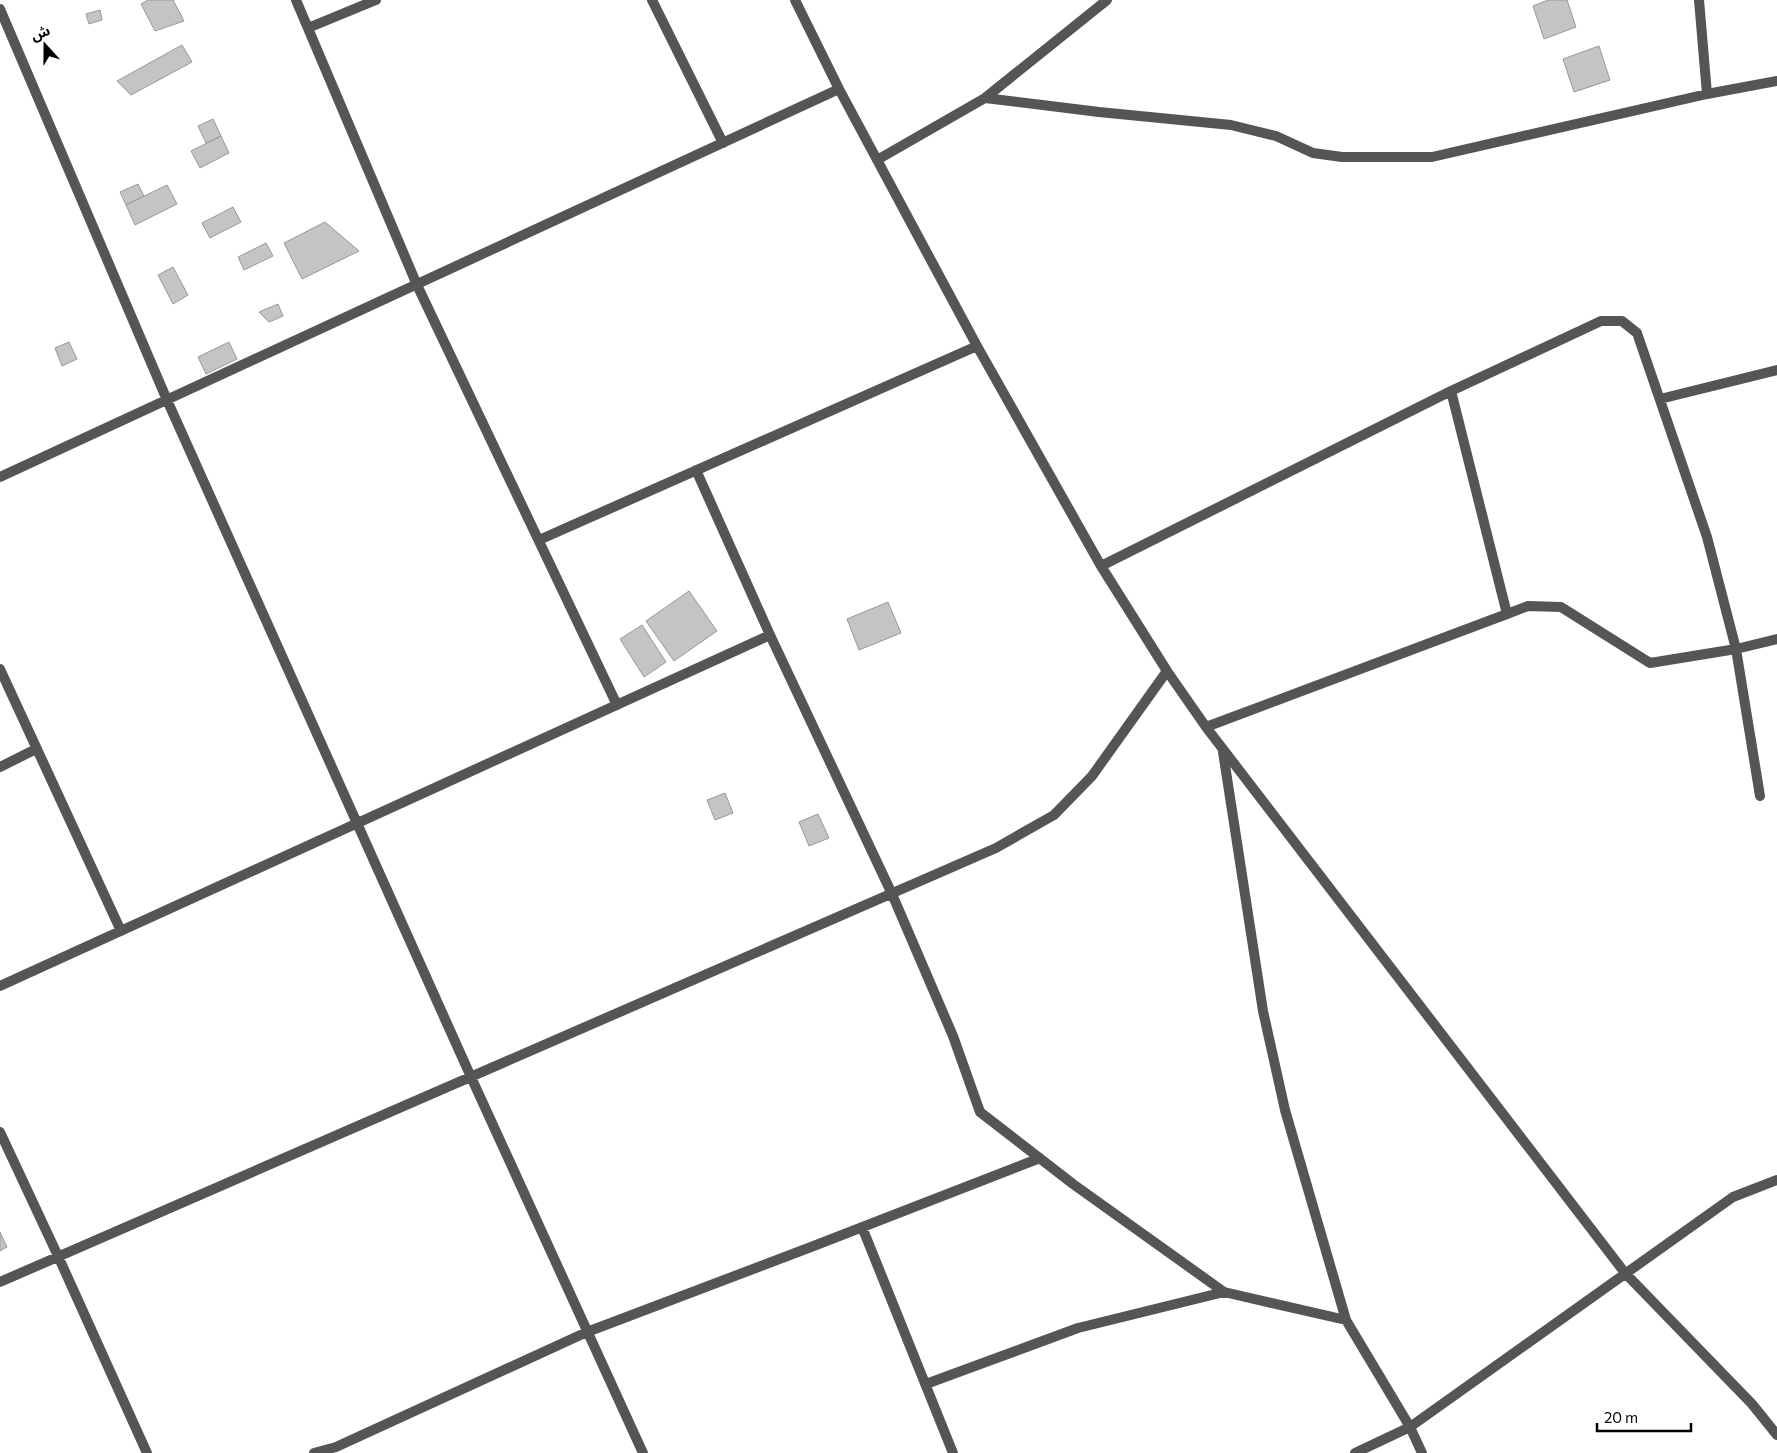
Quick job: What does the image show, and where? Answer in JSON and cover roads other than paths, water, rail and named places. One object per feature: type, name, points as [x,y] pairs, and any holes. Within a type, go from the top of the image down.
[{"type":"street","points":[[296,0],[417,284],[617,705]]},
{"type":"street","points":[[308,28],[376,0]]},
{"type":"street","points":[[652,0],[723,143]]},
{"type":"street","points":[[795,0],[839,90],[977,346],[1101,566],[1167,671],[1223,751],[1625,1273],[1752,1404],[1777,1435]]},
{"type":"street","points":[[877,160],[985,98],[1107,0]]},
{"type":"street","points":[[1699,0],[1707,94]]},
{"type":"street","points":[[0,9],[168,400],[471,1077],[643,1453]]},
{"type":"street","points":[[985,98],[1231,125],[1276,136],[1313,153],[1342,156],[1432,157],[1707,94],[1777,81]]},
{"type":"street","points":[[0,477],[839,90]]},
{"type":"street","points":[[1101,566],[1451,391],[1601,321],[1622,321],[1637,332],[1707,537],[1736,649],[1760,796]]},
{"type":"street","points":[[539,540],[977,346]]},
{"type":"street","points":[[1660,399],[1777,370]]},
{"type":"street","points":[[1451,391],[1507,614]]},
{"type":"street","points":[[696,470],[770,635],[892,894],[953,1036],[980,1112],[1073,1184],[1224,1292],[1346,1320]]},
{"type":"street","points":[[1206,727],[1528,606],[1561,607],[1650,663],[1736,649],[1777,639]]},
{"type":"street","points":[[0,986],[770,635]]},
{"type":"street","points":[[0,669],[121,931]]},
{"type":"street","points":[[0,1282],[996,848],[1054,815],[1092,776],[1167,671]]},
{"type":"street","points":[[0,767],[36,749]]},
{"type":"street","points":[[1223,751],[1263,1011],[1285,1110],[1346,1320],[1410,1427],[1422,1453]]},
{"type":"street","points":[[0,1132],[147,1453]]},
{"type":"street","points":[[314,1453],[338,1450],[587,1332],[1040,1158]]},
{"type":"street","points":[[1355,1453],[1410,1427],[1733,1197],[1777,1180]]},
{"type":"street","points":[[862,1227],[953,1453]]},
{"type":"street","points":[[926,1384],[1078,1328],[1224,1292]]}]
